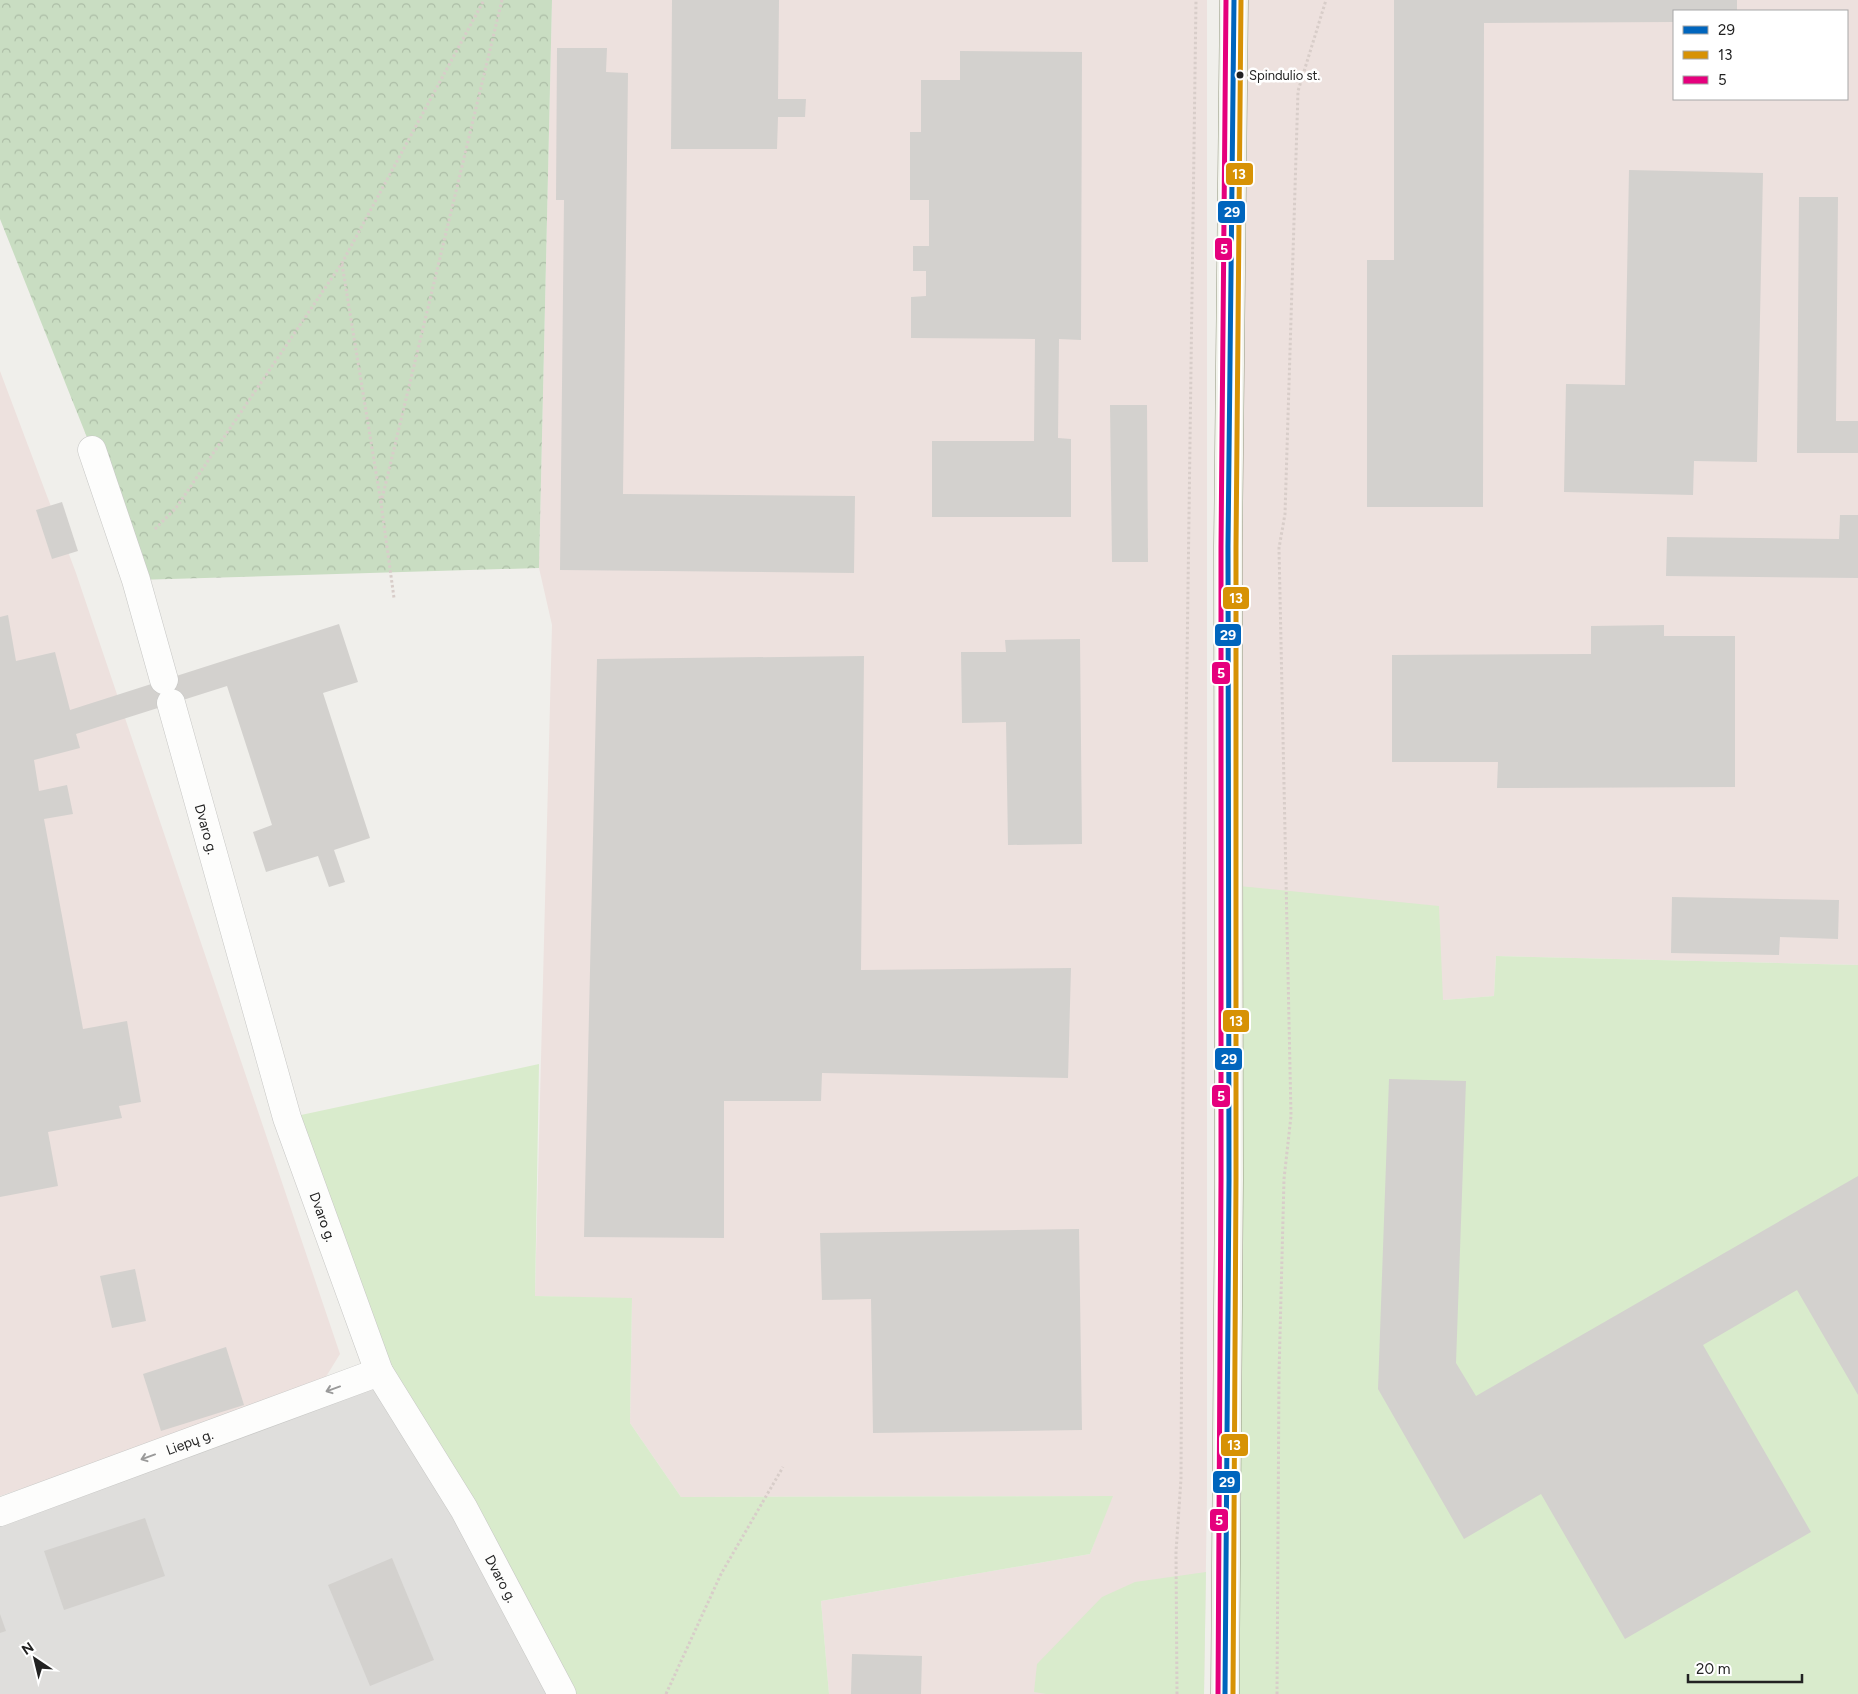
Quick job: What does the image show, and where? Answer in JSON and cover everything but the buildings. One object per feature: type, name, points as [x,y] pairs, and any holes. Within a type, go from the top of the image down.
[{"type":"main road","points":[[1225,1694],[1229,1189],[1228,547],[1234,0]]},
{"type":"street","name":"Dvaro g.","points":[[92,450],[128,555],[287,1118],[379,1372],[464,1509],[562,1694]]},
{"type":"street","name":"Liepų g.","points":[[0,1512],[379,1372]]},
{"type":"path","points":[[128,555],[176,508],[342,263],[484,0]]},
{"type":"path","points":[[381,503],[502,0]]},
{"type":"path","points":[[1177,1694],[1176,1552],[1181,1479],[1184,884],[1196,0]]},
{"type":"path","points":[[1277,1694],[1280,1335],[1284,1179],[1291,1116],[1279,548],[1285,514],[1298,91],[1326,0]]},
{"type":"path","points":[[342,263],[381,503],[394,598]]},
{"type":"path","points":[[666,1694],[721,1574],[783,1467]]},
{"type":"shaded area","points":[[552,0],[1207,0],[1207,1495],[1204,1694],[829,1694],[821,1601],[1090,1554],[1112,1496],[681,1497],[630,1423],[632,1299],[535,1296],[552,625],[539,568]]},
{"type":"shaded area","points":[[1234,0],[1858,0],[1858,965],[1496,956],[1494,996],[1443,1000],[1229,885]]},
{"type":"shaded area","points":[[0,371],[76,573],[340,1354],[319,1388],[0,1496]]},
{"type":"shaded area","points":[[379,1372],[562,1694],[0,1694],[0,1512]]},
{"type":"green space","points":[[0,0],[552,0],[539,568],[136,580],[92,450],[0,219]]},
{"type":"green space","points":[[1229,885],[1439,906],[1443,1000],[1494,996],[1496,956],[1858,965],[1858,1694],[1225,1694]]},
{"type":"green space","points":[[539,1064],[535,1296],[632,1298],[630,1423],[681,1497],[1113,1496],[1090,1554],[821,1601],[829,1694],[562,1694],[379,1372],[287,1118]]},
{"type":"green space","points":[[1206,1572],[1204,1694],[1046,1694],[1034,1692],[1037,1664],[1102,1597],[1135,1582]]},
{"type":"transit line","name":"5","points":[[1218,1694],[1221,1179],[1221,547],[1226,0]]},
{"type":"transit line","name":"29","points":[[1225,1694],[1229,1179],[1228,547],[1234,0]]},
{"type":"transit line","name":"13","points":[[1233,1694],[1236,1179],[1236,547],[1241,0]]},
{"type":"place","name":"Spindulio st.","points":[[1240,75]]}]
